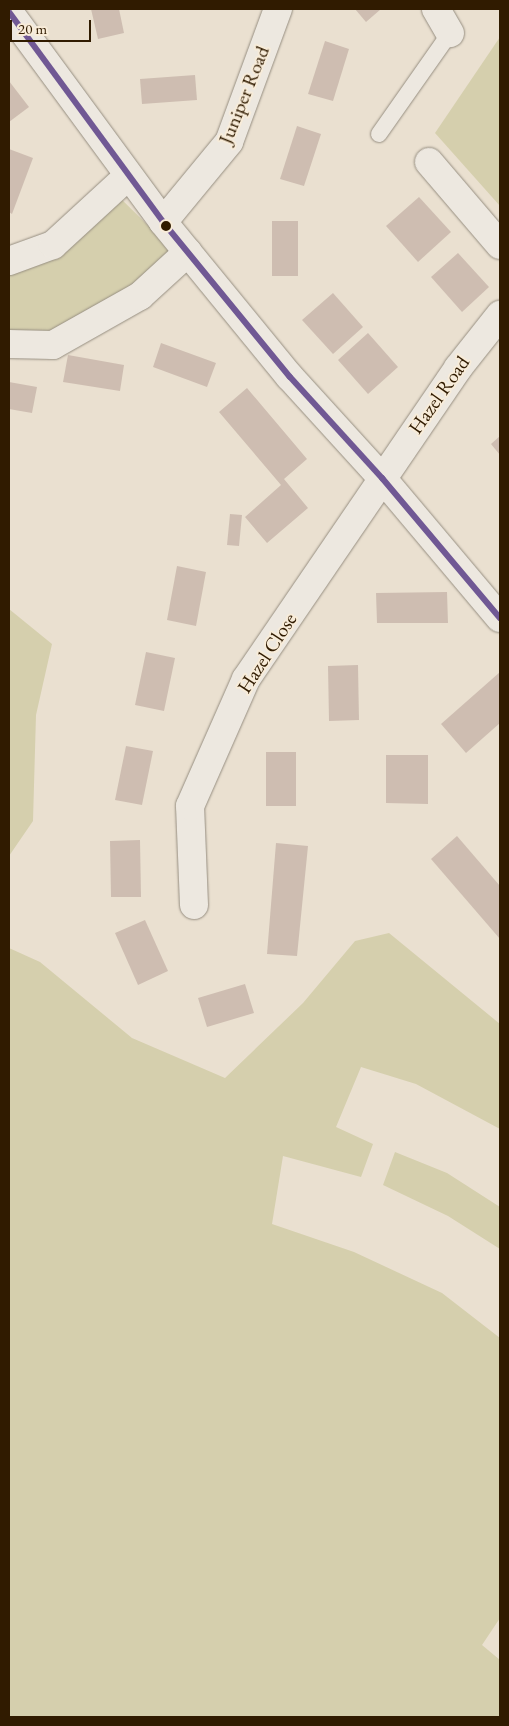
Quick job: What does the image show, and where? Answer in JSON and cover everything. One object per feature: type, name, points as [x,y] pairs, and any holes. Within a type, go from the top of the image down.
[{"type":"street","name":"Juniper Road","points":[[163,222],[229,142],[278,9]]},
{"type":"street","points":[[436,9],[450,32]]},
{"type":"street","points":[[9,12],[163,222],[290,377],[382,478],[500,618]]},
{"type":"street","points":[[429,162],[500,245]]},
{"type":"street","points":[[9,261],[53,245],[128,176]]},
{"type":"street","points":[[9,344],[53,345],[140,296],[188,252]]},
{"type":"street","name":"Hazel Road","points":[[382,478],[458,368],[500,315]]},
{"type":"street","name":"Hazel Close","points":[[194,905],[190,806],[242,688],[382,478]]},
{"type":"lane","points":[[379,134],[450,32]]},
{"type":"shaded area","points":[[500,37],[500,206],[435,133]]},
{"type":"shaded area","points":[[115,193],[175,252],[139,291],[53,337],[9,337],[9,268]]},
{"type":"shaded area","points":[[9,609],[52,644],[36,715],[33,821],[9,856]]},
{"type":"shaded area","points":[[389,933],[500,1024],[500,1129],[416,1084],[361,1067],[336,1127],[373,1144],[361,1177],[283,1156],[272,1224],[354,1252],[442,1293],[500,1338],[500,1618],[482,1645],[500,1660],[500,1717],[9,1717],[9,948],[40,962],[132,1038],[225,1078],[303,1003],[355,941]]},
{"type":"shaded area","points":[[395,1152],[447,1173],[500,1207],[500,1249],[448,1216],[383,1185]]},
{"type":"building","points":[[91,9],[119,9],[124,33],[98,39]]},
{"type":"building","points":[[355,9],[381,9],[366,22]]},
{"type":"building","points":[[325,41],[349,49],[333,101],[308,94]]},
{"type":"building","points":[[195,75],[197,100],[142,104],[140,79]]},
{"type":"building","points":[[9,81],[29,107],[9,122]]},
{"type":"building","points":[[297,126],[321,134],[304,186],[280,179]]},
{"type":"building","points":[[9,149],[33,158],[12,214],[9,212]]},
{"type":"building","points":[[419,197],[451,232],[418,262],[386,226]]},
{"type":"building","points":[[272,221],[298,221],[298,276],[272,276]]},
{"type":"building","points":[[458,253],[489,287],[462,312],[431,277]]},
{"type":"building","points":[[333,293],[363,327],[333,354],[302,320]]},
{"type":"building","points":[[368,333],[398,367],[368,394],[338,360]]},
{"type":"building","points":[[161,343],[216,363],[207,387],[153,367]]},
{"type":"building","points":[[68,355],[124,365],[120,391],[63,382]]},
{"type":"building","points":[[9,382],[37,387],[32,413],[9,409]]},
{"type":"building","points":[[247,388],[307,459],[284,479],[308,508],[267,543],[245,517],[281,485],[219,412]]},
{"type":"building","points":[[500,436],[500,455],[491,444]]},
{"type":"building","points":[[230,514],[242,515],[239,546],[227,545]]},
{"type":"building","points":[[177,566],[206,572],[196,626],[167,620]]},
{"type":"building","points":[[447,592],[448,623],[377,623],[376,593]]},
{"type":"building","points":[[146,652],[175,658],[164,711],[135,705]]},
{"type":"building","points":[[358,665],[359,720],[329,721],[328,666]]},
{"type":"building","points":[[500,672],[500,723],[466,753],[441,724]]},
{"type":"building","points":[[126,746],[153,751],[142,805],[115,800]]},
{"type":"building","points":[[266,752],[296,752],[296,806],[266,806]]},
{"type":"building","points":[[386,755],[428,755],[428,804],[386,803]]},
{"type":"building","points":[[457,836],[500,886],[500,939],[431,859]]},
{"type":"building","points":[[140,840],[141,897],[111,897],[110,841]]},
{"type":"building","points":[[276,843],[308,846],[297,956],[267,954]]},
{"type":"building","points":[[145,920],[168,971],[138,985],[115,933]]},
{"type":"building","points":[[245,984],[254,1013],[207,1027],[198,998]]},
{"type":"transit line","points":[[9,12],[163,222],[290,377],[382,478],[500,618]]}]
